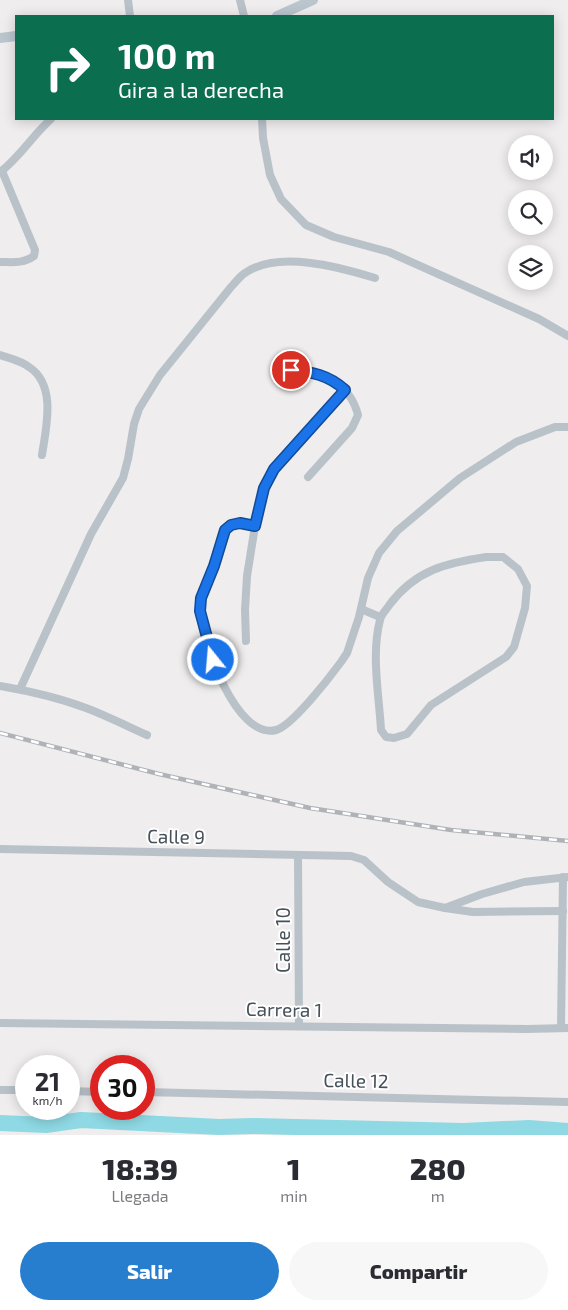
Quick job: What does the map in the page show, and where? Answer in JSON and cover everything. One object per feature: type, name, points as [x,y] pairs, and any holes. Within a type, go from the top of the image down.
[{"type":"street","points":[[128,0],[130,15]]},
{"type":"street","points":[[240,0],[244,15]]},
{"type":"street","points":[[279,15],[313,0]]},
{"type":"street","points":[[0,38],[15,36]]},
{"type":"street","points":[[0,262],[22,262],[34,256],[35,250],[1,172],[50,120]]},
{"type":"street","points":[[262,120],[263,138],[270,174],[281,199],[306,225],[334,237],[389,252],[539,318],[568,336]]},
{"type":"street","points":[[20,689],[91,534],[122,478],[138,409],[160,375],[243,273],[257,266],[274,262],[298,262],[320,264],[375,278]]},
{"type":"street","points":[[0,356],[29,366],[39,376],[46,392],[48,416],[42,455]]},
{"type":"street","points":[[291,370],[323,375],[336,382],[345,390],[357,409],[358,415],[357,421],[308,477]]},
{"type":"street","points":[[246,641],[247,576],[255,526],[264,488],[274,469],[345,390]]},
{"type":"street","points":[[255,526],[240,523],[231,525],[225,530],[214,566],[201,598],[200,611],[218,677],[238,708],[254,726],[265,730],[276,730],[289,724],[342,662],[347,653],[361,609],[368,578],[379,553],[397,531],[460,478],[516,442],[555,427],[568,427]]},
{"type":"street","points":[[486,557],[503,557],[518,569],[526,586],[525,608],[517,637],[514,647],[506,657],[431,705],[407,734],[394,738],[386,737],[381,730],[376,648],[380,617],[398,594],[425,573],[454,562],[486,557]]},
{"type":"street","points":[[361,609],[380,617]]},
{"type":"street","points":[[0,686],[20,689],[87,708],[147,735]]},
{"type":"street","name":"Calle 9","points":[[0,848],[351,856],[364,860],[388,882],[418,902],[446,908]]},
{"type":"street","name":"Calle 10","points":[[298,855],[299,1026]]},
{"type":"street","points":[[446,908],[482,894],[524,882],[565,877],[563,911],[565,943],[564,1028]]},
{"type":"street","points":[[446,908],[473,912],[563,911]]},
{"type":"street","name":"Carrera 1","points":[[0,1023],[564,1028]]},
{"type":"street","points":[[0,1090],[15,1090]]},
{"type":"street","name":"Calle 12","points":[[155,1092],[568,1102]]},
{"type":"waterway","points":[[0,1123],[46,1125],[81,1120],[219,1127],[253,1126],[464,1131],[529,1128],[568,1131]]},
{"type":"railway","points":[[0,733],[159,774],[310,808],[451,830],[568,841]]},
{"type":"route","points":[[213,660],[200,611],[201,598],[214,566],[225,530],[231,525],[240,523],[255,526],[264,488],[274,469],[345,390],[336,382],[323,375],[291,370]]}]
